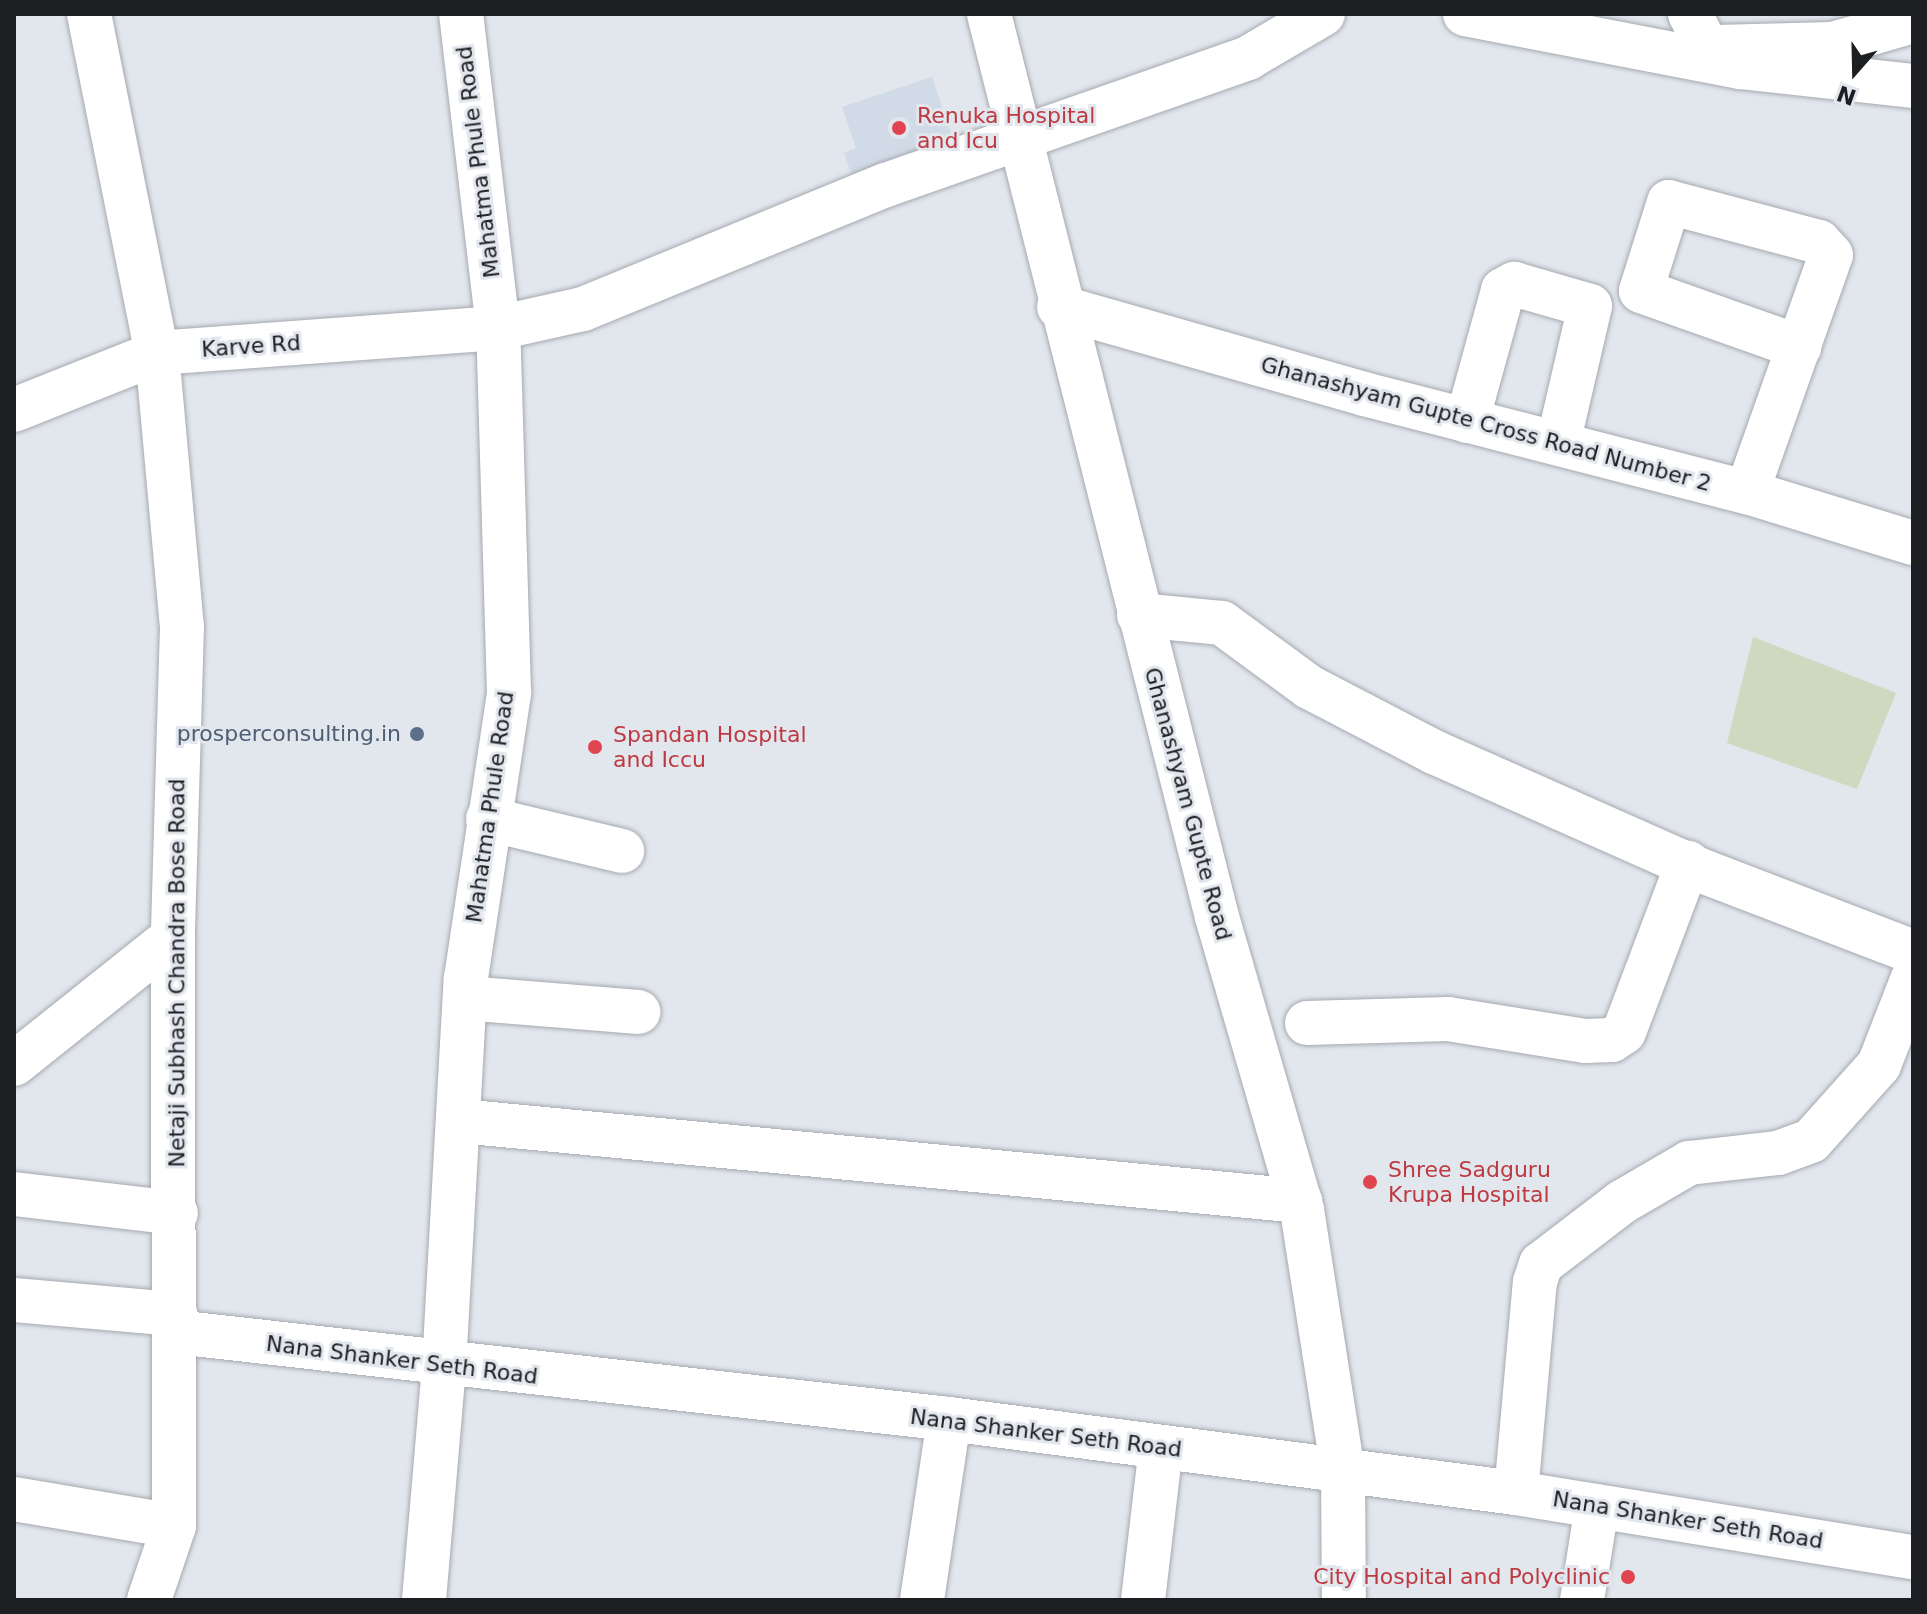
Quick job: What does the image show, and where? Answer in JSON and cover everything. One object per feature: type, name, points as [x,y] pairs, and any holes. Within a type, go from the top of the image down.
[{"type":"street","name":"Netaji Subhash Chandra Bose Road","points":[[89,14],[157,353],[182,626],[173,937],[176,1213],[174,1526],[149,1600]]},
{"type":"street","name":"Mahatma Phule Road","points":[[424,1600],[444,1366],[465,998],[488,819],[509,692],[498,328],[461,14]]},
{"type":"street","name":"Ghanashyam Gupte Road","points":[[989,14],[1016,139],[1217,917],[1300,1201],[1343,1472],[1344,1600]]},
{"type":"street","name":"Karve Rd","points":[[14,410],[157,353],[498,328],[583,309],[886,185],[1248,58],[1323,14]]},
{"type":"street","points":[[1465,14],[1741,67],[1913,86]]},
{"type":"street","points":[[1493,14],[1510,14]]},
{"type":"street","points":[[1690,14],[1705,43],[1714,47],[1827,29],[1913,21]]},
{"type":"street","points":[[1467,421],[1503,290],[1514,284],[1590,306],[1558,443]]},
{"type":"street","name":"Ghanashyam Gupte Cross Road Number 2","points":[[1059,307],[1467,421],[1747,492],[1913,543]]},
{"type":"street","points":[[1747,492],[1799,347]]},
{"type":"street","points":[[1139,615],[1222,623],[1309,687],[1434,752],[1688,863],[1913,952]]},
{"type":"street","points":[[488,819],[622,851]]},
{"type":"street","points":[[1307,1023],[1448,1019],[1585,1041],[1612,1040],[1624,1032],[1688,863]]},
{"type":"street","points":[[14,1064],[173,937]]},
{"type":"street","points":[[1516,1493],[1535,1282],[1541,1264],[1622,1202],[1689,1163],[1778,1153],[1811,1141],[1879,1065],[1913,978]]},
{"type":"street","points":[[465,998],[638,1012]]},
{"type":"street","points":[[460,1121],[1300,1201]]},
{"type":"street","points":[[14,1194],[176,1213]]},
{"type":"street","name":"Nana Shanker Seth Road","points":[[14,1300],[444,1366],[949,1419],[1516,1493],[1913,1557]]},
{"type":"street","points":[[922,1600],[949,1419]]},
{"type":"street","points":[[1143,1600],[1161,1447]]},
{"type":"street","points":[[14,1499],[174,1526]]},
{"type":"street","points":[[1582,1600],[1597,1506]]},
{"type":"shaded area","name":"Renuka Hospital and Icu","points":[[932,77],[957,151],[855,185],[844,153],[856,148],[842,107]]},
{"type":"green space","points":[[1753,637],[1896,693],[1857,789],[1727,743]]},
{"type":"place","name":"Renuka Hospital and Icu","points":[[899,128]]},
{"type":"place","name":"prosperconsulting.in","points":[[417,734]]},
{"type":"place","name":"Spandan Hospital and Iccu","points":[[595,747]]},
{"type":"place","name":"Shree Sadguru Krupa Hospital","points":[[1370,1182]]},
{"type":"place","name":"City Hospital and Polyclinic","points":[[1628,1577]]}]
